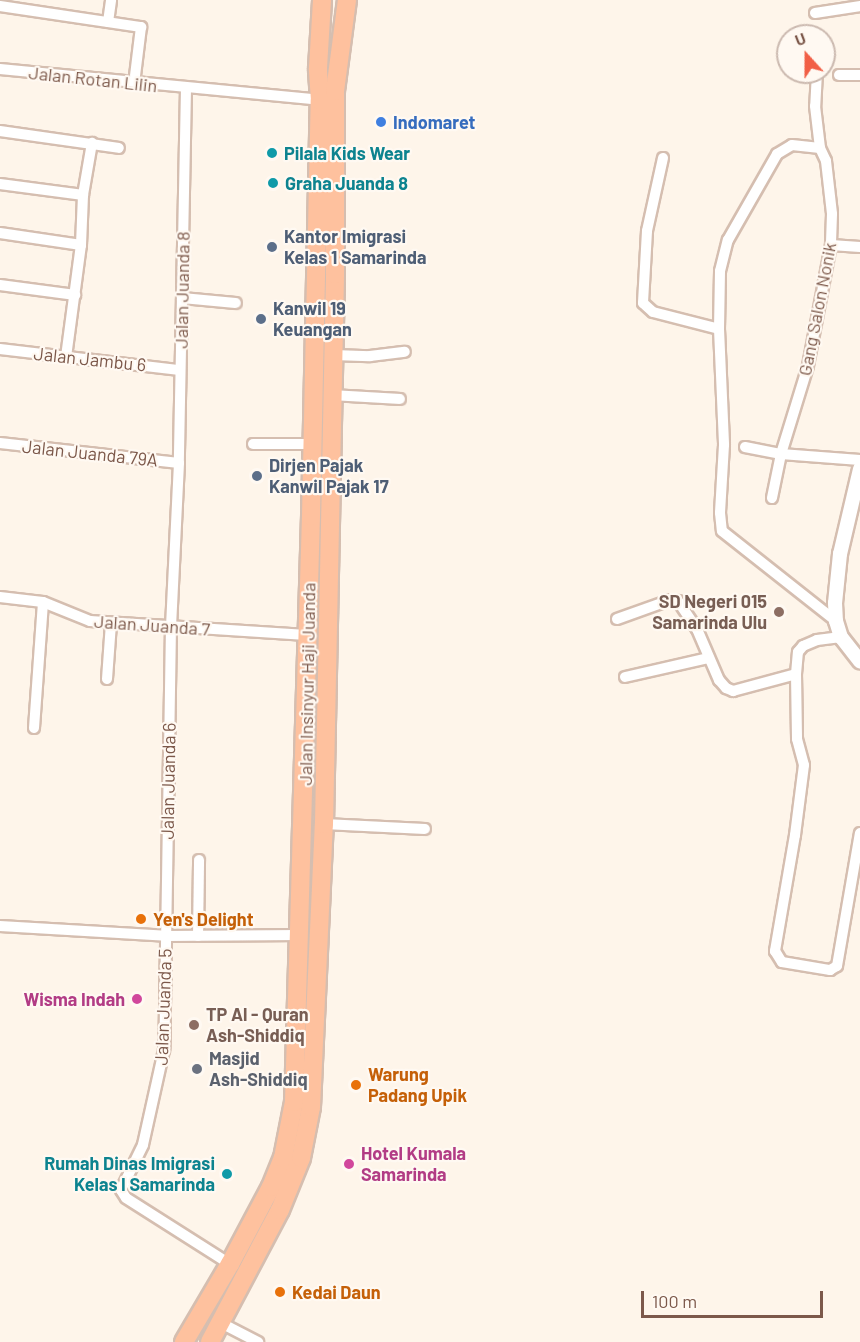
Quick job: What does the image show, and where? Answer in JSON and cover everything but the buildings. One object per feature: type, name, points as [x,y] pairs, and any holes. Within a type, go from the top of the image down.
[{"type":"highway","name":"Jalan Insinyur Haji Juanda","points":[[210,1342],[280,1210],[294,1177],[307,1134],[314,1069],[324,824],[333,355],[325,93],[318,68],[322,0]]},
{"type":"highway","points":[[325,93],[334,0]]},
{"type":"highway","name":"Jalan Insinyur Haji Juanda","points":[[184,1342],[230,1264],[271,1187],[288,1137],[294,1102],[301,935],[313,386],[325,93],[347,0]]},
{"type":"street","points":[[108,22],[111,0]]},
{"type":"street","points":[[0,6],[141,27],[135,76]]},
{"type":"street","points":[[815,13],[860,6]]},
{"type":"street","name":"Jalan Rotan Lilin","points":[[0,69],[186,88]]},
{"type":"street","points":[[839,75],[860,75]]},
{"type":"street","name":"Gang Salon Nonik","points":[[772,498],[781,454],[808,366],[831,245],[826,161],[820,148],[815,106],[816,84]]},
{"type":"street","points":[[186,88],[325,93]]},
{"type":"street","name":"Jalan Juanda 8","points":[[171,626],[179,463],[186,88]]},
{"type":"street","points":[[0,131],[118,148]]},
{"type":"street","points":[[66,357],[81,245],[83,195],[92,143]]},
{"type":"street","points":[[820,148],[792,145],[779,151],[739,216],[723,256],[718,304],[724,445],[720,513],[722,531],[836,621]]},
{"type":"street","points":[[663,158],[647,231],[642,297],[645,307],[654,312],[719,329]]},
{"type":"street","points":[[0,184],[83,195]]},
{"type":"street","points":[[0,233],[81,245]]},
{"type":"street","points":[[831,245],[860,247]]},
{"type":"street","points":[[0,285],[75,295]]},
{"type":"street","points":[[182,298],[237,303]]},
{"type":"street","name":"Jalan Jambu 6","points":[[0,350],[180,370]]},
{"type":"street","points":[[333,355],[370,356],[405,352]]},
{"type":"street","points":[[313,386],[332,391],[400,399]]},
{"type":"street","name":"Jalan Juanda 79A","points":[[0,443],[179,463]]},
{"type":"street","points":[[253,444],[312,444]]},
{"type":"street","points":[[744,447],[781,454],[860,460]]},
{"type":"street","points":[[860,469],[840,554],[836,621],[841,637],[860,661]]},
{"type":"street","name":"Jalan Juanda 7","points":[[0,597],[43,602],[84,620],[307,635]]},
{"type":"street","points":[[617,619],[670,600],[678,601],[697,629],[719,680],[729,690],[796,674]]},
{"type":"street","points":[[33,728],[43,602]]},
{"type":"street","points":[[107,679],[111,623]]},
{"type":"street","name":"Jalan Juanda 6","points":[[166,936],[171,626]]},
{"type":"street","points":[[841,637],[817,640],[803,646],[798,654],[797,739],[804,765],[795,835],[775,951],[782,962],[830,970],[837,966],[860,833]]},
{"type":"street","points":[[625,677],[708,658]]},
{"type":"street","points":[[324,824],[425,830]]},
{"type":"street","points":[[198,936],[199,860]]},
{"type":"street","points":[[0,927],[166,936],[301,935]]},
{"type":"street","name":"Jalan Juanda 5","points":[[166,936],[164,1050],[160,1076],[143,1145],[122,1192],[126,1198],[230,1264]]},
{"type":"street","points":[[221,1323],[258,1342]]},
{"type":"place","name":"Indomaret","points":[[381,122]]},
{"type":"place","name":"Pilala Kids Wear","points":[[272,153]]},
{"type":"place","name":"Graha Juanda 8","points":[[273,183]]},
{"type":"place","name":"Kantor Imigrasi Kelas 1 Samarinda","points":[[272,247]]},
{"type":"place","name":"Kanwil 19 Keuangan","points":[[261,319]]},
{"type":"place","name":"Dirjen Pajak Kanwil Pajak 17","points":[[257,476]]},
{"type":"place","name":"SD Negeri 015 Samarinda Ulu","points":[[779,612]]},
{"type":"place","name":"Yen's Delight","points":[[141,919]]},
{"type":"place","name":"Wisma Indah","points":[[137,999]]},
{"type":"place","name":"TP Al - Quran Ash-Shiddiq","points":[[194,1025]]},
{"type":"place","name":"Masjid Ash-Shiddiq","points":[[197,1069]]},
{"type":"place","name":"Warung Padang Upik","points":[[356,1085]]},
{"type":"place","name":"Hotel Kumala Samarinda","points":[[349,1164]]},
{"type":"place","name":"Rumah Dinas Imigrasi Kelas I Samarinda","points":[[227,1174]]},
{"type":"place","name":"Kedai Daun","points":[[280,1292]]}]
